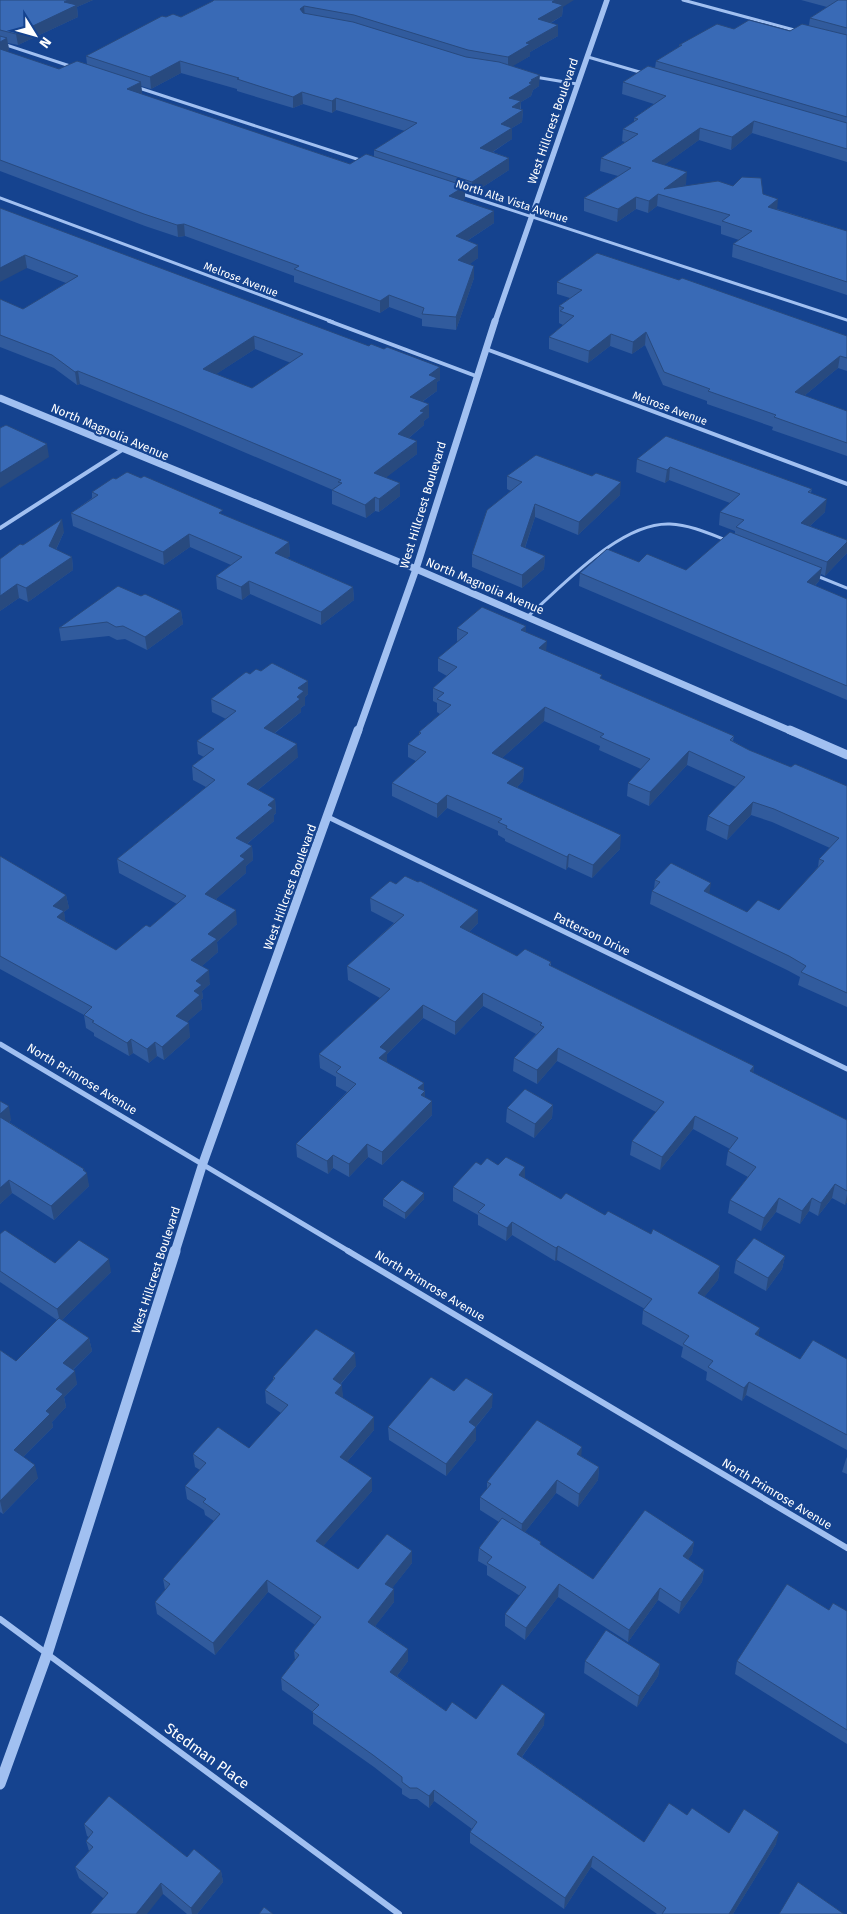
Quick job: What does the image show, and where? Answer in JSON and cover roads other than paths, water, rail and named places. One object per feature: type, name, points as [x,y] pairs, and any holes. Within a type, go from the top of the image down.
[{"type":"street","name":"West Hillcrest Boulevard","points":[[0,1784],[47,1654],[203,1163],[416,569],[476,376],[533,217],[606,0]]},
{"type":"street","points":[[682,0],[802,32]]},
{"type":"street","points":[[0,43],[75,67]]},
{"type":"street","points":[[588,57],[646,74]]},
{"type":"street","points":[[526,76],[577,84]]},
{"type":"street","points":[[131,86],[365,162]]},
{"type":"street","name":"North Alta Vista Avenue","points":[[458,192],[847,320]]},
{"type":"street","name":"Melrose Avenue","points":[[0,198],[476,376]]},
{"type":"street","name":"Melrose Avenue","points":[[486,349],[847,484]]},
{"type":"street","name":"North Magnolia Avenue","points":[[0,398],[122,450],[416,569],[847,755]]},
{"type":"street","points":[[0,528],[122,450]]},
{"type":"street","name":"Patterson Drive","points":[[328,817],[847,1069]]},
{"type":"street","name":"North Primrose Avenue","points":[[0,1044],[203,1163],[847,1548]]},
{"type":"street","name":"Stedman Place","points":[[0,1619],[399,1914]]},
{"type":"lane","points":[[527,617],[608,548],[643,527],[667,524],[684,526],[731,542]]},
{"type":"lane","points":[[811,574],[847,588]]}]
